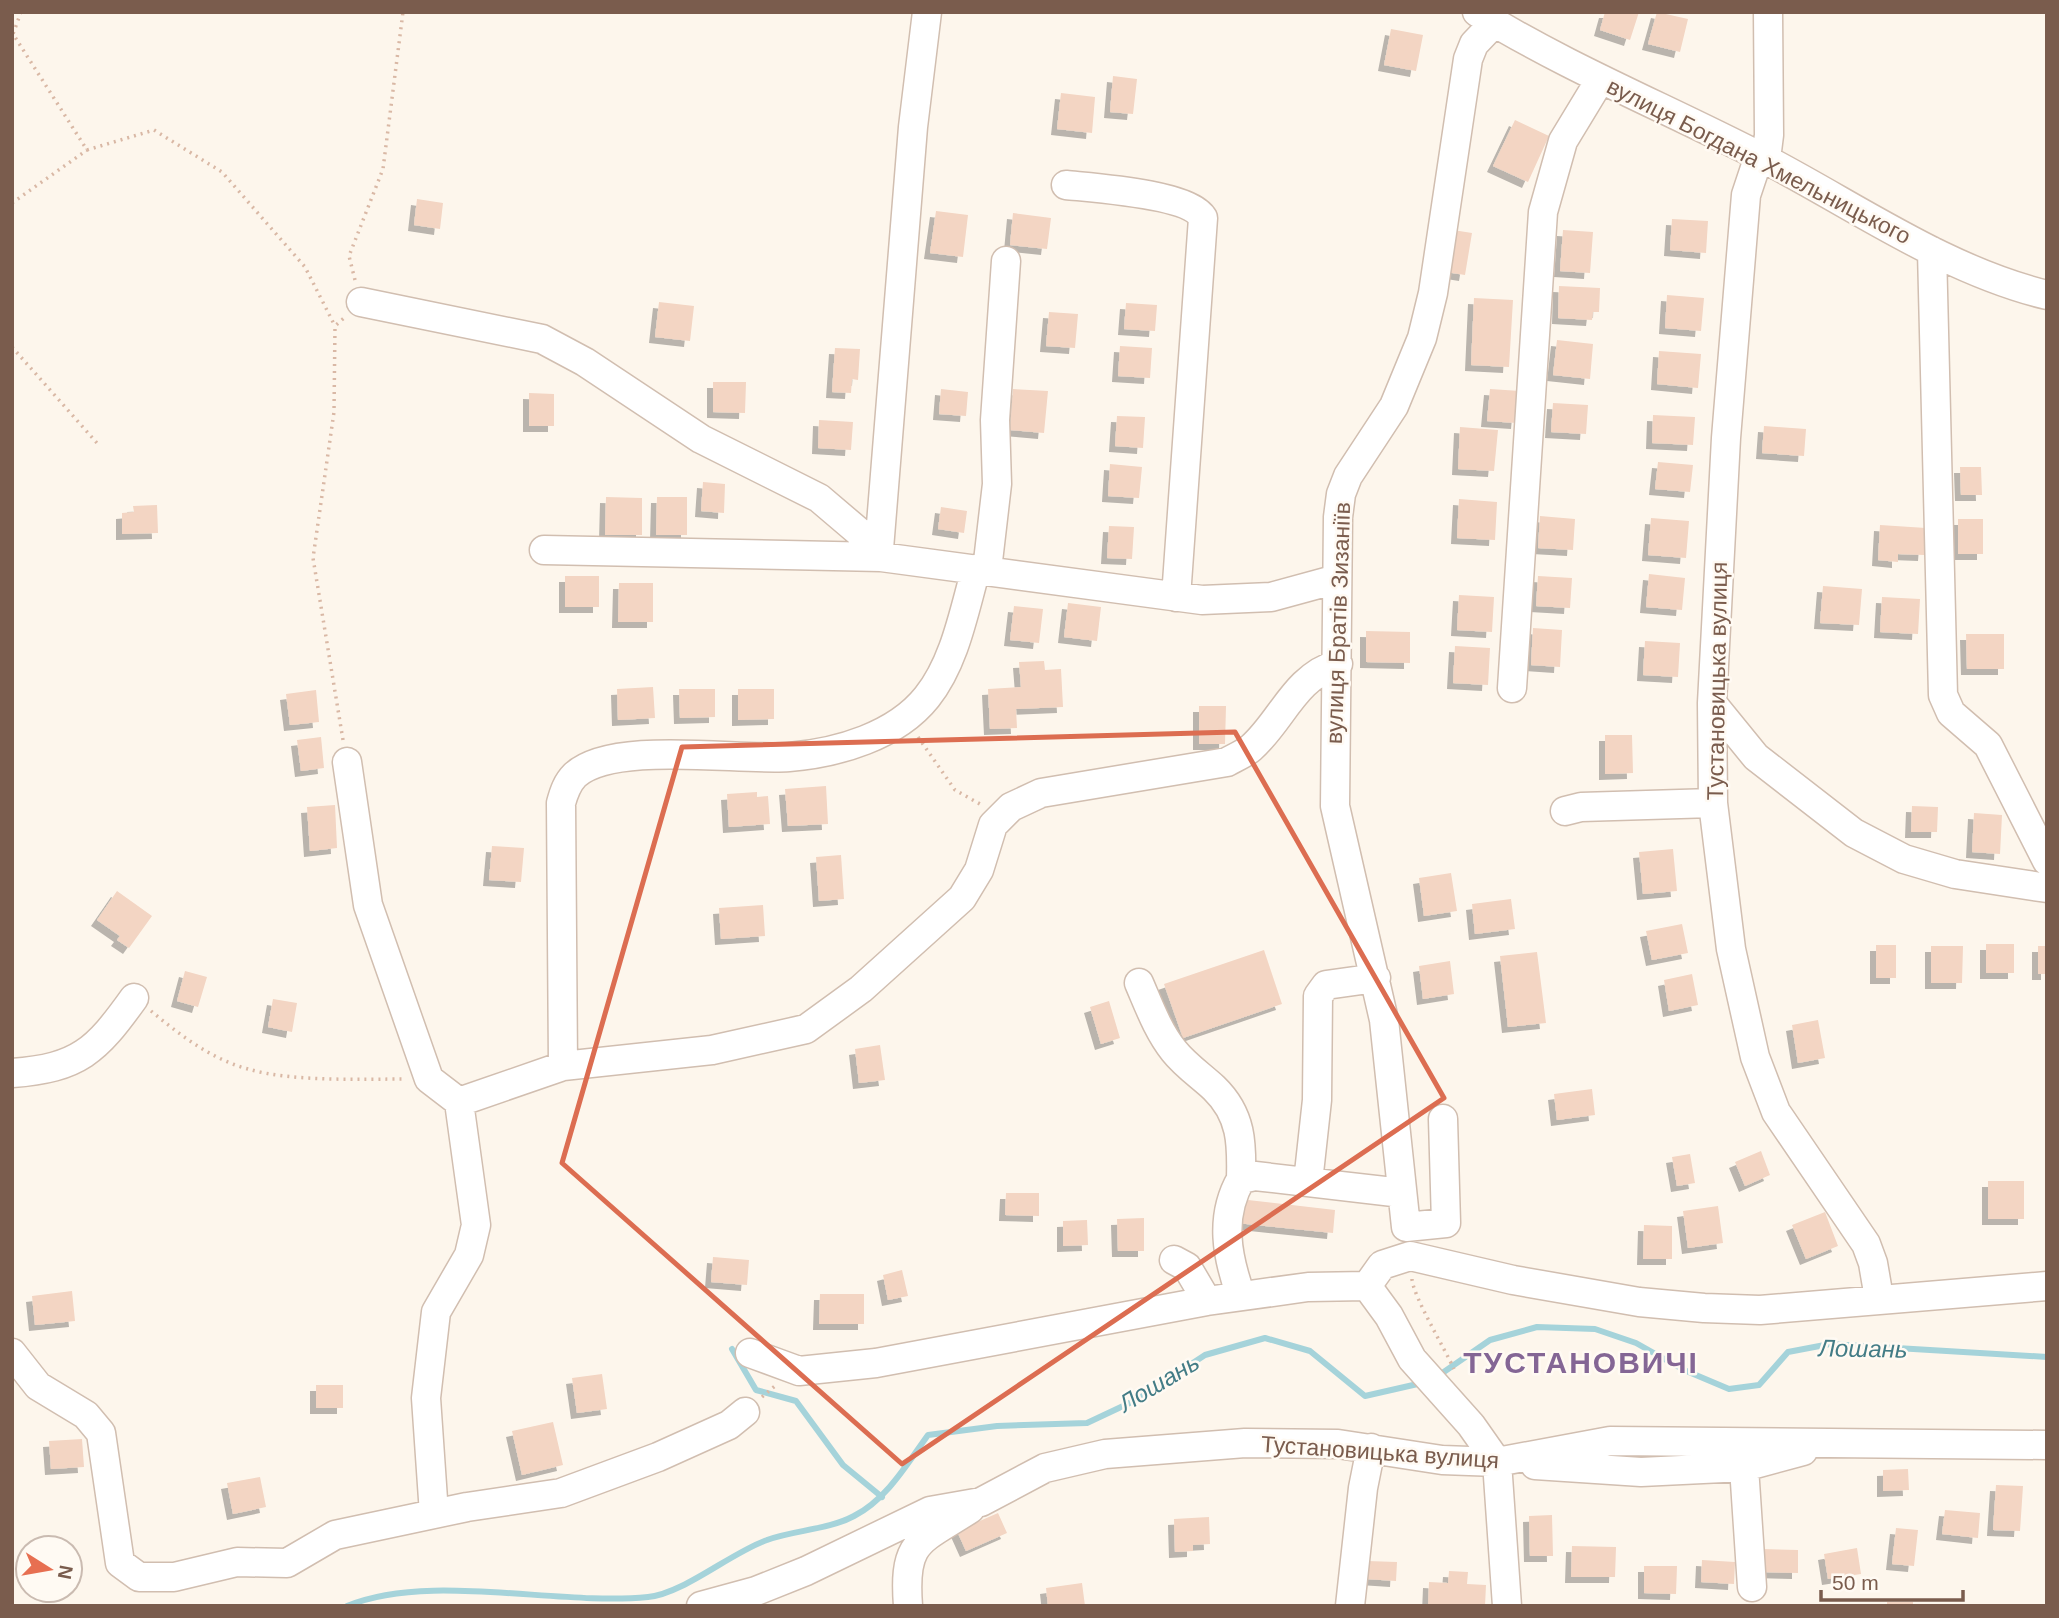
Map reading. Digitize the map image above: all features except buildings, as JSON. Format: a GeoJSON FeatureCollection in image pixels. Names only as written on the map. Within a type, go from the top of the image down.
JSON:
{"type":"FeatureCollection","features":[{"type":"Feature","properties":{"kind":"street"},"geometry":{"type":"LineString","coordinates":[[880,553],[913,127],[927,12]]}},
{"type":"Feature","properties":{"kind":"street","name":"Тустановицька вулиця"},"geometry":{"type":"LineString","coordinates":[[1768,12],[1769,135],[1763,158],[1746,195],[1726,438],[1712,703],[1713,803],[1731,949],[1755,1058],[1776,1112],[1866,1244],[1873,1262],[1879,1298]]}},
{"type":"Feature","properties":{"kind":"street","name":"вулиця Богдана Хмельницького"},"geometry":{"type":"LineString","coordinates":[[1485,18],[1600,80],[1763,158],[1932,251],[2005,285],[2047,295]]}},
{"type":"Feature","properties":{"kind":"street","name":"вулиця Братів Зизаніїв"},"geometry":{"type":"LineString","coordinates":[[1443,1119],[1458,1223],[1406,1227],[1384,1020],[1335,806],[1337,579],[1341,494],[1348,476],[1394,406],[1422,338],[1433,293],[1468,59],[1485,18]]}},
{"type":"Feature","properties":{"kind":"street"},"geometry":{"type":"LineString","coordinates":[[1512,688],[1543,212],[1563,141],[1600,80]]}},
{"type":"Feature","properties":{"kind":"street"},"geometry":{"type":"LineString","coordinates":[[1066,185],[1139,193],[1194,208],[1203,218],[1176,597]]}},
{"type":"Feature","properties":{"kind":"street"},"geometry":{"type":"LineString","coordinates":[[1932,251],[1942,695],[1951,713],[1988,744],[2047,861]]}},
{"type":"Feature","properties":{"kind":"street"},"geometry":{"type":"LineString","coordinates":[[563,1066],[565,944],[561,803],[567,785],[577,773],[597,764],[670,754],[777,757],[813,753],[862,741],[906,717],[938,682],[982,569],[997,484],[995,421],[1006,261]]}},
{"type":"Feature","properties":{"kind":"street"},"geometry":{"type":"LineString","coordinates":[[361,302],[542,339],[605,374],[701,439],[819,498],[880,553]]}},
{"type":"Feature","properties":{"kind":"street"},"geometry":{"type":"LineString","coordinates":[[544,550],[880,553],[1202,600],[1270,597],[1337,579]]}},
{"type":"Feature","properties":{"kind":"street"},"geometry":{"type":"LineString","coordinates":[[459,1102],[563,1066],[712,1050],[806,1029],[861,989],[962,898],[979,870],[993,825],[1001,814],[1041,793],[1227,762],[1251,748],[1301,685],[1324,668],[1338,664]]}},
{"type":"Feature","properties":{"kind":"street"},"geometry":{"type":"LineString","coordinates":[[1712,703],[1756,757],[1854,833],[1903,859],[1955,874],[2047,888]]}},
{"type":"Feature","properties":{"kind":"street"},"geometry":{"type":"LineString","coordinates":[[347,762],[368,905],[429,1079],[459,1102],[476,1225],[469,1255],[436,1312],[426,1398],[434,1514]]}},
{"type":"Feature","properties":{"kind":"street"},"geometry":{"type":"LineString","coordinates":[[1564,811],[1581,807],[1713,803]]}},
{"type":"Feature","properties":{"kind":"street"},"geometry":{"type":"LineString","coordinates":[[1308,1182],[1317,1100],[1318,996],[1326,985],[1373,968]]}},
{"type":"Feature","properties":{"kind":"street"},"geometry":{"type":"LineString","coordinates":[[1139,983],[1164,1038],[1176,1054],[1217,1090],[1230,1109],[1242,1136],[1241,1179],[1232,1196],[1227,1223],[1232,1270],[1241,1296]]}},
{"type":"Feature","properties":{"kind":"street"},"geometry":{"type":"LineString","coordinates":[[12,1073],[50,1070],[87,1054],[110,1032],[134,998]]}},
{"type":"Feature","properties":{"kind":"street"},"geometry":{"type":"LineString","coordinates":[[1241,1179],[1255,1176],[1402,1193]]}},
{"type":"Feature","properties":{"kind":"street"},"geometry":{"type":"LineString","coordinates":[[1367,1286],[1382,1265],[1410,1256],[1513,1280],[1639,1302],[1704,1308],[1760,1310],[2047,1286]]}},
{"type":"Feature","properties":{"kind":"street"},"geometry":{"type":"LineString","coordinates":[[1174,1260],[1187,1267],[1207,1301]]}},
{"type":"Feature","properties":{"kind":"street"},"geometry":{"type":"LineString","coordinates":[[750,1353],[799,1371],[876,1363],[1207,1301],[1308,1287],[1367,1286]]}},
{"type":"Feature","properties":{"kind":"street"},"geometry":{"type":"LineString","coordinates":[[1367,1286],[1389,1316],[1412,1359],[1471,1425],[1497,1462],[1507,1606]]}},
{"type":"Feature","properties":{"kind":"street"},"geometry":{"type":"LineString","coordinates":[[12,1353],[38,1386],[86,1415],[101,1433],[120,1563],[139,1577],[174,1577],[237,1562],[287,1563],[335,1535],[434,1514],[561,1493],[658,1457],[729,1425],[745,1412]]}},
{"type":"Feature","properties":{"kind":"street","name":"Тустановицька вулиця"},"geometry":{"type":"LineString","coordinates":[[701,1606],[756,1591],[806,1571],[930,1511],[981,1502],[1045,1468],[1105,1454],[1245,1443],[1338,1444],[1442,1460],[1497,1462],[1610,1441],[2047,1445]]}},
{"type":"Feature","properties":{"kind":"street"},"geometry":{"type":"LineString","coordinates":[[1497,1462],[1641,1472],[1744,1467],[1836,1442]]}},
{"type":"Feature","properties":{"kind":"street"},"geometry":{"type":"LineString","coordinates":[[1350,1606],[1363,1488],[1371,1448]]}},
{"type":"Feature","properties":{"kind":"street"},"geometry":{"type":"LineString","coordinates":[[1744,1467],[1752,1587]]}},
{"type":"Feature","properties":{"kind":"street"},"geometry":{"type":"LineString","coordinates":[[908,1606],[907,1563],[915,1549],[928,1536],[981,1502]]}},
{"type":"Feature","properties":{"kind":"path"},"geometry":{"type":"LineString","coordinates":[[21,12],[13,34],[87,149]]}},
{"type":"Feature","properties":{"kind":"path"},"geometry":{"type":"LineString","coordinates":[[335,326],[361,302],[349,256],[383,169],[403,12]]}},
{"type":"Feature","properties":{"kind":"path"},"geometry":{"type":"LineString","coordinates":[[12,203],[87,149],[154,130],[222,172],[305,267],[335,326],[334,412],[313,558],[347,762]]}},
{"type":"Feature","properties":{"kind":"path"},"geometry":{"type":"LineString","coordinates":[[12,347],[97,443]]}},
{"type":"Feature","properties":{"kind":"path"},"geometry":{"type":"LineString","coordinates":[[906,717],[942,775],[955,790],[1001,814]]}},
{"type":"Feature","properties":{"kind":"path"},"geometry":{"type":"LineString","coordinates":[[134,998],[190,1043],[248,1070],[308,1077],[429,1079]]}},
{"type":"Feature","properties":{"kind":"path"},"geometry":{"type":"LineString","coordinates":[[1410,1256],[1412,1289],[1459,1380]]}},
{"type":"Feature","properties":{"kind":"highlighted area"},"geometry":{"type":"Polygon","coordinates":[[[1235,732],[1444,1098],[902,1464],[562,1163],[682,747],[1235,732]]]}},
{"type":"Feature","properties":{"kind":"waterway","name":"Лошань"},"geometry":{"type":"LineString","coordinates":[[1438,1376],[1490,1340],[1537,1327],[1595,1329],[1636,1343],[1684,1370],[1729,1389],[1759,1385],[1788,1352],[1830,1344],[2047,1357]]}},
{"type":"Feature","properties":{"kind":"waterway","name":"Лошань"},"geometry":{"type":"LineString","coordinates":[[347,1606],[380,1596],[416,1592],[494,1592],[612,1599],[662,1594],[692,1581],[767,1540],[844,1521],[866,1509],[886,1491],[928,1435],[997,1426],[1087,1423],[1138,1399],[1205,1355],[1265,1338],[1310,1351],[1365,1396],[1422,1383]]}},
{"type":"Feature","properties":{"kind":"waterway"},"geometry":{"type":"LineString","coordinates":[[732,1349],[756,1390],[796,1401],[843,1465],[882,1497]]}},
{"type":"Feature","properties":{"kind":"district","name":"ТУСТАНОВИЧІ"},"geometry":{"type":"Point","coordinates":[1581,1363]}}]}
